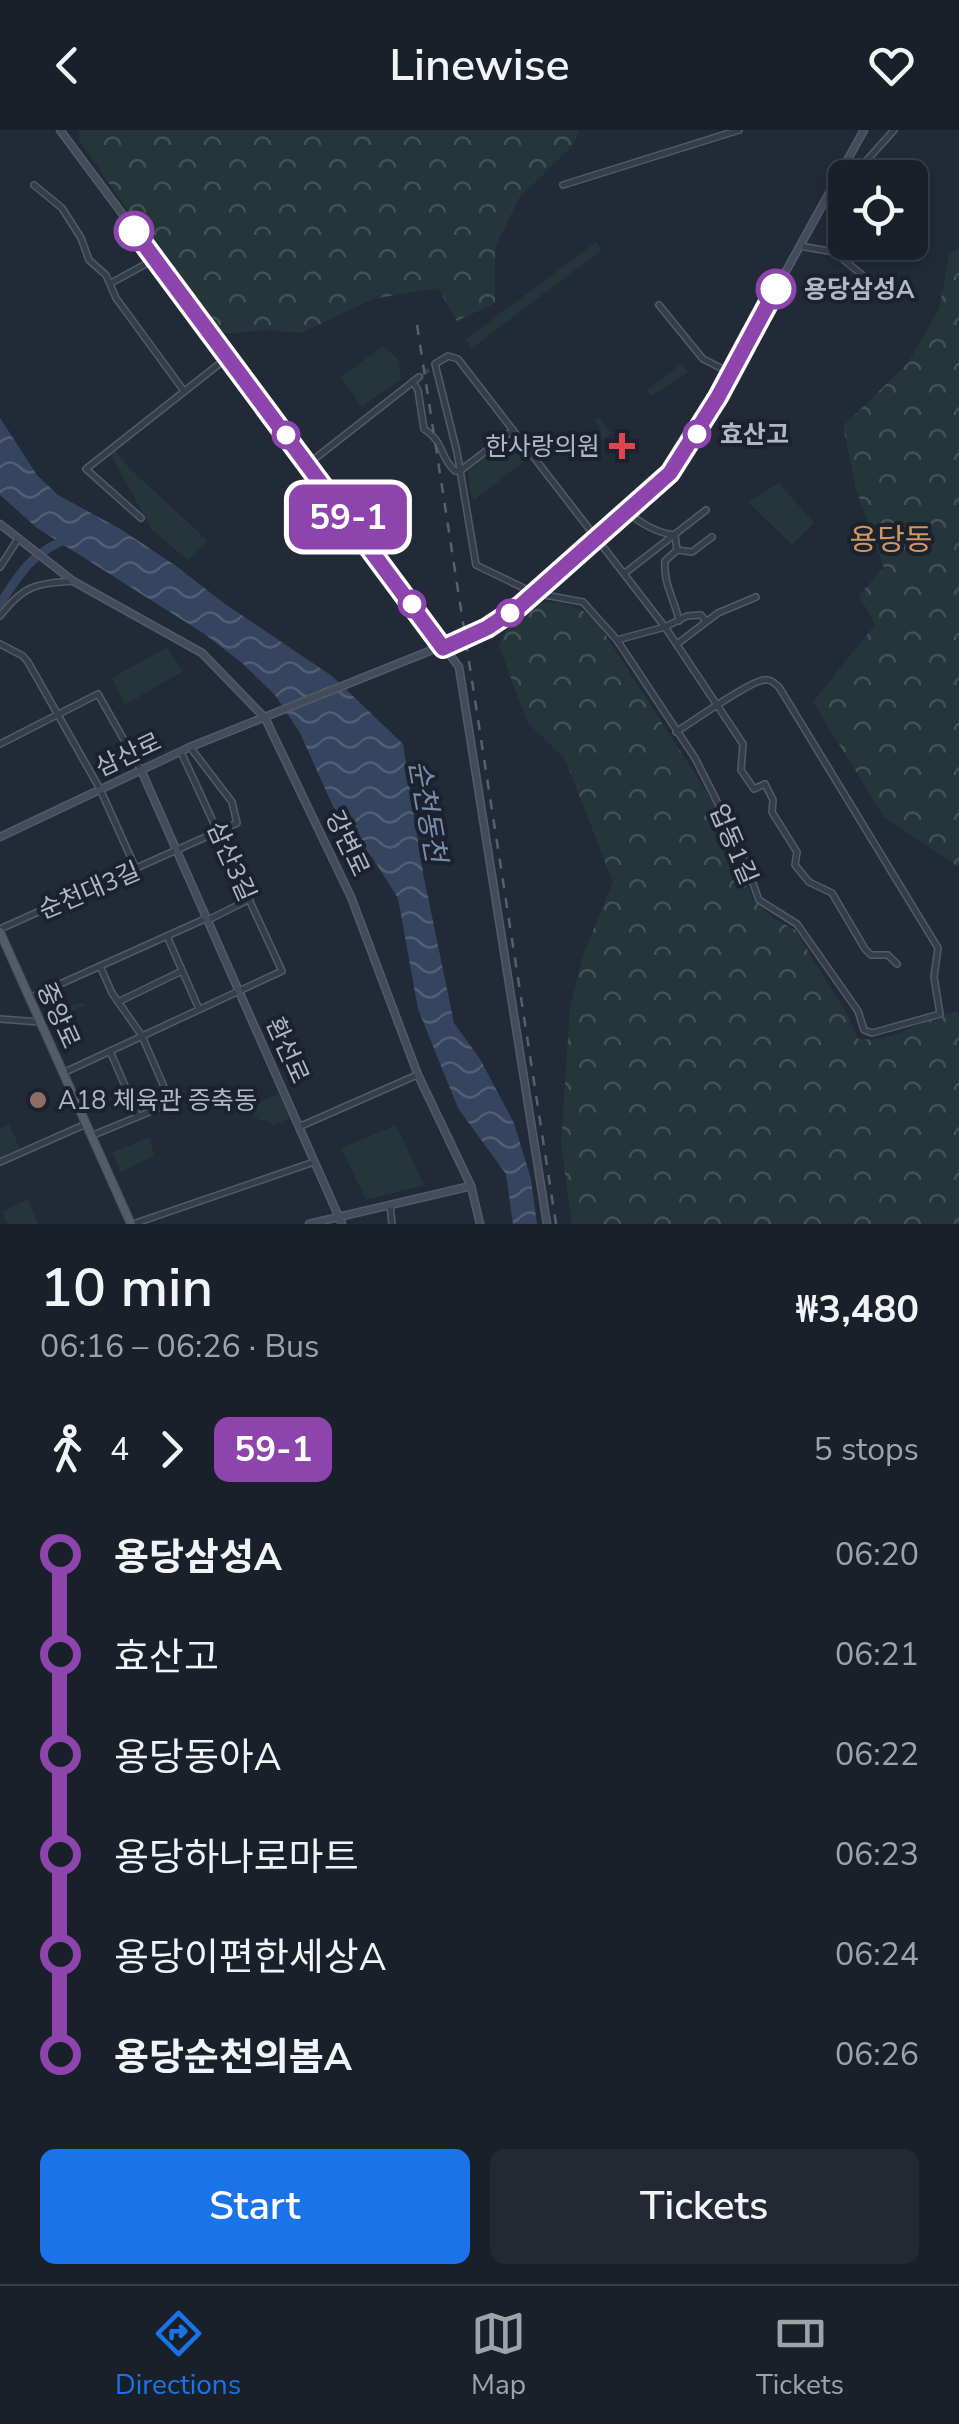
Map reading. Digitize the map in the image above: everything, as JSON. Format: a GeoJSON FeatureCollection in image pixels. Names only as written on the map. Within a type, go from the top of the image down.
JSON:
{"type":"FeatureCollection","features":[{"type":"Feature","properties":{"kind":"main road"},"geometry":{"type":"LineString","coordinates":[[60,130],[457,663],[547,1224]]}},
{"type":"Feature","properties":{"kind":"main road"},"geometry":{"type":"LineString","coordinates":[[847,160],[862,133]]}},
{"type":"Feature","properties":{"kind":"main road"},"geometry":{"type":"LineString","coordinates":[[443,648],[496,623],[597,539],[682,459],[828,194]]}},
{"type":"Feature","properties":{"kind":"main road"},"geometry":{"type":"LineString","coordinates":[[0,524],[22,542]]}},
{"type":"Feature","properties":{"kind":"main road","name":"강변로"},"geometry":{"type":"LineString","coordinates":[[22,542],[72,581],[202,654],[265,718],[351,898],[418,1075],[471,1186],[480,1224]]}},
{"type":"Feature","properties":{"kind":"main road","name":"삼산로"},"geometry":{"type":"LineString","coordinates":[[0,837],[190,747],[443,648]]}},
{"type":"Feature","properties":{"kind":"main road","name":"환선로"},"geometry":{"type":"LineString","coordinates":[[140,770],[341,1220]]}},
{"type":"Feature","properties":{"kind":"main road","name":"중앙로"},"geometry":{"type":"LineString","coordinates":[[0,930],[132,1224]]}},
{"type":"Feature","properties":{"kind":"main road"},"geometry":{"type":"LineString","coordinates":[[309,1224],[341,1220],[471,1186]]}},
{"type":"Feature","properties":{"kind":"street"},"geometry":{"type":"LineString","coordinates":[[563,185],[739,130]]}},
{"type":"Feature","properties":{"kind":"street"},"geometry":{"type":"LineString","coordinates":[[850,130],[862,133]]}},
{"type":"Feature","properties":{"kind":"street"},"geometry":{"type":"LineString","coordinates":[[868,160],[894,130]]}},
{"type":"Feature","properties":{"kind":"street"},"geometry":{"type":"LineString","coordinates":[[34,185],[62,208],[81,238],[88,260],[111,282],[116,298],[184,391]]}},
{"type":"Feature","properties":{"kind":"street"},"geometry":{"type":"LineString","coordinates":[[800,246],[834,252],[882,291]]}},
{"type":"Feature","properties":{"kind":"street"},"geometry":{"type":"LineString","coordinates":[[111,282],[154,259]]}},
{"type":"Feature","properties":{"kind":"street"},"geometry":{"type":"LineString","coordinates":[[659,305],[703,359],[731,374]]}},
{"type":"Feature","properties":{"kind":"street"},"geometry":{"type":"LineString","coordinates":[[460,471],[433,366],[448,356],[458,360],[666,628],[743,744],[741,770],[754,789],[765,784],[772,812],[798,852],[795,865],[809,882],[832,893],[865,949],[872,955],[888,954],[897,964]]}},
{"type":"Feature","properties":{"kind":"street"},"geometry":{"type":"LineString","coordinates":[[140,518],[86,469],[228,358]]}},
{"type":"Feature","properties":{"kind":"street"},"geometry":{"type":"LineString","coordinates":[[308,464],[416,380],[424,429],[438,438],[448,464],[460,471]]}},
{"type":"Feature","properties":{"kind":"street"},"geometry":{"type":"LineString","coordinates":[[460,471],[513,430]]}},
{"type":"Feature","properties":{"kind":"street","name":"업동1길"},"geometry":{"type":"LineString","coordinates":[[460,471],[476,566],[534,592],[583,602],[617,640],[695,758],[740,844],[758,900],[798,924],[858,1011],[866,1032],[940,1014],[934,977],[938,948],[779,687],[770,681],[760,681],[718,706]]}},
{"type":"Feature","properties":{"kind":"street"},"geometry":{"type":"LineString","coordinates":[[628,510],[639,521],[673,535]]}},
{"type":"Feature","properties":{"kind":"street"},"geometry":{"type":"LineString","coordinates":[[624,573],[706,510]]}},
{"type":"Feature","properties":{"kind":"street"},"geometry":{"type":"LineString","coordinates":[[673,535],[677,550]]}},
{"type":"Feature","properties":{"kind":"street"},"geometry":{"type":"LineString","coordinates":[[677,550],[692,552],[712,537]]}},
{"type":"Feature","properties":{"kind":"street"},"geometry":{"type":"LineString","coordinates":[[0,567],[22,542]]}},
{"type":"Feature","properties":{"kind":"street"},"geometry":{"type":"LineString","coordinates":[[677,550],[665,561],[664,568],[666,588],[679,622]]}},
{"type":"Feature","properties":{"kind":"street"},"geometry":{"type":"LineString","coordinates":[[0,616],[24,590],[38,584],[72,581]]}},
{"type":"Feature","properties":{"kind":"street"},"geometry":{"type":"LineString","coordinates":[[676,644],[727,607],[756,598]]}},
{"type":"Feature","properties":{"kind":"street"},"geometry":{"type":"LineString","coordinates":[[617,640],[698,616],[706,622]]}},
{"type":"Feature","properties":{"kind":"street"},"geometry":{"type":"LineString","coordinates":[[0,644],[23,656],[100,789],[136,870]]}},
{"type":"Feature","properties":{"kind":"street"},"geometry":{"type":"LineString","coordinates":[[0,744],[98,694],[140,770]]}},
{"type":"Feature","properties":{"kind":"street"},"geometry":{"type":"LineString","coordinates":[[676,732],[718,706]]}},
{"type":"Feature","properties":{"kind":"street"},"geometry":{"type":"LineString","coordinates":[[178,851],[237,823],[232,802],[190,747]]}},
{"type":"Feature","properties":{"kind":"street","name":"삼산3길"},"geometry":{"type":"LineString","coordinates":[[181,752],[282,970],[240,990]]}},
{"type":"Feature","properties":{"kind":"street","name":"순천대3길"},"geometry":{"type":"LineString","coordinates":[[0,930],[178,851]]}},
{"type":"Feature","properties":{"kind":"street"},"geometry":{"type":"LineString","coordinates":[[29,998],[250,899]]}},
{"type":"Feature","properties":{"kind":"street"},"geometry":{"type":"LineString","coordinates":[[166,936],[200,1009]]}},
{"type":"Feature","properties":{"kind":"street"},"geometry":{"type":"LineString","coordinates":[[91,1136],[171,1103],[142,1036],[118,1002],[100,966]]}},
{"type":"Feature","properties":{"kind":"street"},"geometry":{"type":"LineString","coordinates":[[118,1002],[182,971]]}},
{"type":"Feature","properties":{"kind":"street"},"geometry":{"type":"LineString","coordinates":[[63,1073],[240,990]]}},
{"type":"Feature","properties":{"kind":"street"},"geometry":{"type":"LineString","coordinates":[[0,1019],[40,1022]]}},
{"type":"Feature","properties":{"kind":"street"},"geometry":{"type":"LineString","coordinates":[[110,1051],[138,1116]]}},
{"type":"Feature","properties":{"kind":"street"},"geometry":{"type":"LineString","coordinates":[[301,1126],[418,1075]]}},
{"type":"Feature","properties":{"kind":"street"},"geometry":{"type":"LineString","coordinates":[[0,1162],[86,1124]]}},
{"type":"Feature","properties":{"kind":"street"},"geometry":{"type":"LineString","coordinates":[[132,1224],[316,1161]]}},
{"type":"Feature","properties":{"kind":"street"},"geometry":{"type":"LineString","coordinates":[[390,1206],[392,1224]]}},
{"type":"Feature","properties":{"kind":"green space"},"geometry":{"type":"Polygon","coordinates":[[[79,130],[579,130],[574,144],[519,198],[495,247],[495,303],[457,321],[438,288],[373,299],[301,333],[266,330],[221,334],[164,263],[80,141],[79,130]]]}},
{"type":"Feature","properties":{"kind":"green space"},"geometry":{"type":"Polygon","coordinates":[[[596,242],[602,250],[472,348],[465,340],[596,242]]]}},
{"type":"Feature","properties":{"kind":"green space"},"geometry":{"type":"Polygon","coordinates":[[[959,248],[959,867],[884,817],[813,702],[875,625],[859,595],[884,568],[856,489],[843,426],[908,363],[939,309],[949,255],[959,248]]]}},
{"type":"Feature","properties":{"kind":"green space"},"geometry":{"type":"Polygon","coordinates":[[[383,346],[399,360],[401,379],[362,407],[341,377],[383,346]]]}},
{"type":"Feature","properties":{"kind":"green space"},"geometry":{"type":"Polygon","coordinates":[[[682,363],[688,372],[652,396],[647,390],[682,363]]]}},
{"type":"Feature","properties":{"kind":"green space"},"geometry":{"type":"Polygon","coordinates":[[[599,418],[611,433],[581,458],[571,461],[566,456],[600,428],[595,421],[599,418]]]}},
{"type":"Feature","properties":{"kind":"green space"},"geometry":{"type":"Polygon","coordinates":[[[510,439],[526,460],[474,500],[468,471],[510,439]]]}},
{"type":"Feature","properties":{"kind":"green space"},"geometry":{"type":"Polygon","coordinates":[[[114,449],[129,468],[208,541],[188,560],[152,530],[110,453],[114,449]]]}},
{"type":"Feature","properties":{"kind":"green space"},"geometry":{"type":"Polygon","coordinates":[[[779,483],[814,523],[792,545],[748,502],[779,483]]]}},
{"type":"Feature","properties":{"kind":"green space"},"geometry":{"type":"Polygon","coordinates":[[[546,602],[575,607],[599,625],[713,802],[734,844],[753,900],[795,930],[858,1039],[885,1037],[959,1011],[959,1224],[572,1224],[561,1144],[570,1006],[583,955],[613,882],[565,759],[528,723],[499,646],[516,617],[529,607],[546,602]]]}},
{"type":"Feature","properties":{"kind":"green space"},"geometry":{"type":"Polygon","coordinates":[[[167,647],[183,671],[125,705],[112,678],[167,647]]]}},
{"type":"Feature","properties":{"kind":"green space"},"geometry":{"type":"Polygon","coordinates":[[[86,1005],[56,1017],[63,1033],[55,1035],[45,1013],[86,1005]]]}},
{"type":"Feature","properties":{"kind":"green space"},"geometry":{"type":"Polygon","coordinates":[[[279,1094],[290,1118],[273,1125],[259,1121],[249,1106],[279,1094]]]}},
{"type":"Feature","properties":{"kind":"green space"},"geometry":{"type":"Polygon","coordinates":[[[9,1124],[20,1149],[0,1158],[0,1128],[9,1124]]]}},
{"type":"Feature","properties":{"kind":"green space"},"geometry":{"type":"Polygon","coordinates":[[[396,1125],[424,1185],[366,1200],[341,1148],[396,1125]]]}},
{"type":"Feature","properties":{"kind":"green space"},"geometry":{"type":"Polygon","coordinates":[[[149,1137],[154,1156],[121,1172],[112,1153],[149,1137]]]}},
{"type":"Feature","properties":{"kind":"green space"},"geometry":{"type":"Polygon","coordinates":[[[28,1199],[38,1224],[7,1224],[2,1212],[28,1199]]]}},
{"type":"Feature","properties":{"kind":"water"},"geometry":{"type":"Polygon","coordinates":[[[0,418],[37,475],[58,495],[122,530],[332,676],[403,744],[423,873],[454,1023],[480,1059],[514,1123],[531,1179],[537,1224],[513,1224],[506,1174],[458,1108],[418,1009],[398,898],[372,857],[340,822],[300,733],[275,695],[203,633],[37,528],[0,495],[0,418]]]}},
{"type":"Feature","properties":{"kind":"waterway"},"geometry":{"type":"LineString","coordinates":[[0,604],[36,557],[68,539]]}},
{"type":"Feature","properties":{"kind":"tunnel"},"geometry":{"type":"LineString","coordinates":[[419,377],[431,368]]}},
{"type":"Feature","properties":{"kind":"railway"},"geometry":{"type":"LineString","coordinates":[[417,325],[556,1224]]}},
{"type":"Feature","properties":{"kind":"bus line","name":"59-1"},"geometry":{"type":"LineString","coordinates":[[134,231],[443,648],[473,636],[520,606],[670,473],[718,397],[776,289]]}},
{"type":"Feature","properties":{"kind":"place","name":"용당삼성A"},"geometry":{"type":"Point","coordinates":[776,289]}},
{"type":"Feature","properties":{"kind":"place","name":"효산고"},"geometry":{"type":"Point","coordinates":[697,434]}},
{"type":"Feature","properties":{"kind":"place","name":"한사랑의원"},"geometry":{"type":"Point","coordinates":[622,446]}},
{"type":"Feature","properties":{"kind":"place","name":"A18 체육관 증축동"},"geometry":{"type":"Point","coordinates":[38,1100]}},
{"type":"Feature","properties":{"kind":"district","name":"용당동"},"geometry":{"type":"Point","coordinates":[891,540]}},
{"type":"Feature","properties":{"kind":"water label","name":"순천동천"},"geometry":{"type":"Point","coordinates":[428,811]}}]}
